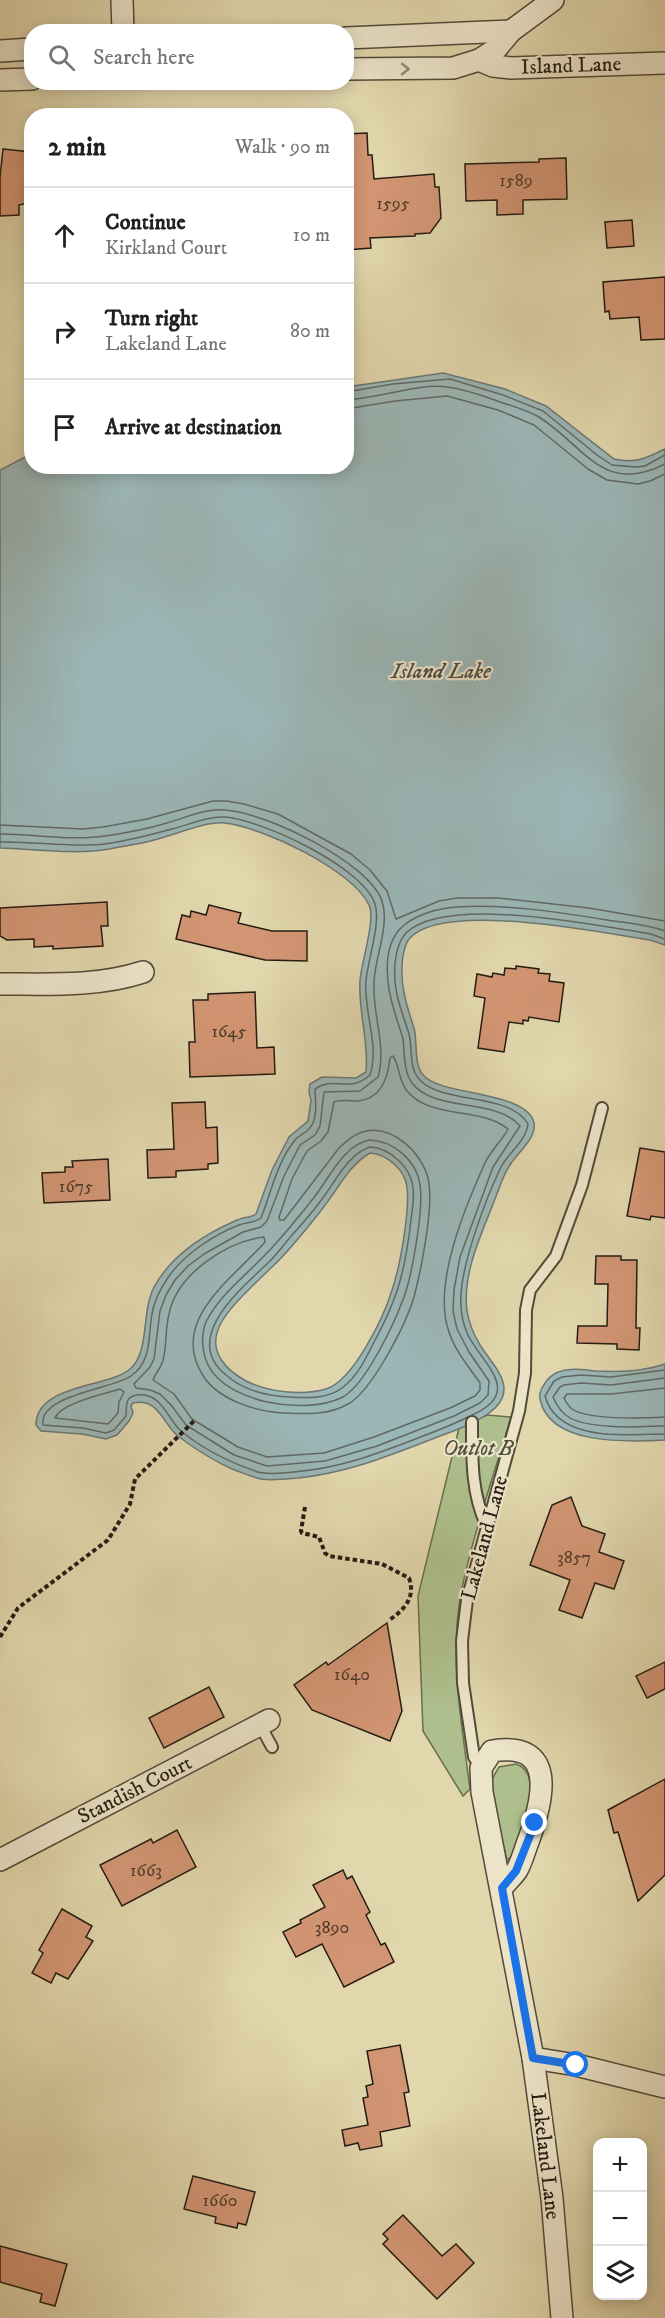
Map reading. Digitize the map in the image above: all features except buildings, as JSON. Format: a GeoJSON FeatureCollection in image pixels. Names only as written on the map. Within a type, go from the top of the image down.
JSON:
{"type":"FeatureCollection","features":[{"type":"Feature","properties":{"kind":"street"},"geometry":{"type":"LineString","coordinates":[[122,0],[123,24]]}},
{"type":"Feature","properties":{"kind":"street"},"geometry":{"type":"LineString","coordinates":[[354,69],[453,68],[479,60],[495,49],[511,31],[553,0]]}},
{"type":"Feature","properties":{"kind":"street"},"geometry":{"type":"LineString","coordinates":[[354,38],[511,31]]}},
{"type":"Feature","properties":{"kind":"street"},"geometry":{"type":"LineString","coordinates":[[0,51],[24,50]]}},
{"type":"Feature","properties":{"kind":"street","name":"Island Lane"},"geometry":{"type":"LineString","coordinates":[[479,60],[492,66],[511,68],[665,63]]}},
{"type":"Feature","properties":{"kind":"street"},"geometry":{"type":"LineString","coordinates":[[0,80],[24,79]]}},
{"type":"Feature","properties":{"kind":"street"},"geometry":{"type":"LineString","coordinates":[[0,984],[94,982],[115,980],[144,972]]}},
{"type":"Feature","properties":{"kind":"street","name":"Standish Court"},"geometry":{"type":"LineString","coordinates":[[0,1860],[265,1722]]}},
{"type":"Feature","properties":{"kind":"street"},"geometry":{"type":"LineString","coordinates":[[481,1768],[492,1751],[506,1749],[526,1754],[537,1764],[543,1782],[541,1802],[520,1861],[516,1871],[502,1888]]}},
{"type":"Feature","properties":{"kind":"street","name":"Lakeland Lane"},"geometry":{"type":"LineString","coordinates":[[481,1768],[482,1792],[490,1843],[502,1888],[533,2058],[552,2198],[562,2318]]}},
{"type":"Feature","properties":{"kind":"street"},"geometry":{"type":"LineString","coordinates":[[533,2058],[576,2065],[665,2087]]}},
{"type":"Feature","properties":{"kind":"lane","name":"Lakeland Lane"},"geometry":{"type":"LineString","coordinates":[[481,1768],[474,1757],[463,1683],[462,1641],[467,1600],[519,1411],[525,1373],[526,1310],[530,1290],[556,1256],[582,1185],[602,1108]]}},
{"type":"Feature","properties":{"kind":"lane"},"geometry":{"type":"LineString","coordinates":[[472,1422],[474,1477],[482,1516],[487,1526]]}},
{"type":"Feature","properties":{"kind":"lane"},"geometry":{"type":"LineString","coordinates":[[265,1722],[272,1747]]}},
{"type":"Feature","properties":{"kind":"path"},"geometry":{"type":"LineString","coordinates":[[0,1637],[18,1608],[108,1540],[130,1504],[135,1479],[195,1421]]}},
{"type":"Feature","properties":{"kind":"path"},"geometry":{"type":"LineString","coordinates":[[305,1508],[302,1533],[319,1537],[325,1553],[329,1556],[382,1564],[409,1578],[412,1595],[402,1611],[388,1621]]}},
{"type":"Feature","properties":{"kind":"green space","name":"Outlot B"},"geometry":{"type":"Polygon","coordinates":[[[487,1415],[511,1417],[471,1549],[461,1593],[456,1667],[470,1789],[463,1796],[423,1731],[418,1596],[459,1428],[487,1415]]]}},
{"type":"Feature","properties":{"kind":"green space"},"geometry":{"type":"Polygon","coordinates":[[[516,1764],[525,1770],[530,1792],[525,1820],[512,1856],[507,1860],[492,1799],[491,1781],[499,1767],[516,1764]]]}},
{"type":"Feature","properties":{"kind":"water","name":"Island Lake"},"geometry":{"type":"Polygon","coordinates":[[[443,373],[505,389],[546,406],[614,459],[628,461],[641,459],[665,449],[665,945],[650,940],[561,926],[487,920],[454,922],[427,928],[409,939],[403,956],[403,984],[406,1002],[414,1028],[418,1066],[424,1076],[448,1087],[517,1105],[528,1113],[534,1123],[530,1140],[513,1160],[503,1177],[479,1239],[467,1282],[467,1311],[470,1324],[480,1345],[502,1379],[504,1387],[503,1396],[498,1404],[475,1422],[348,1469],[315,1476],[265,1480],[232,1469],[204,1454],[173,1432],[155,1408],[142,1402],[133,1403],[131,1406],[133,1413],[129,1421],[117,1435],[106,1439],[82,1434],[41,1431],[36,1425],[39,1412],[60,1394],[120,1375],[130,1369],[140,1353],[150,1297],[154,1287],[169,1266],[211,1233],[256,1214],[272,1170],[289,1137],[308,1121],[311,1100],[310,1084],[322,1077],[356,1078],[366,1072],[360,981],[371,912],[360,892],[345,878],[305,852],[261,833],[225,823],[208,824],[162,838],[96,851],[69,852],[0,848],[0,470],[24,458],[24,474],[354,474],[354,386],[443,373]],[[370,1153],[356,1164],[293,1245],[243,1295],[223,1320],[216,1336],[217,1352],[226,1366],[246,1381],[264,1388],[285,1392],[326,1389],[347,1374],[366,1347],[382,1316],[395,1280],[404,1239],[407,1210],[406,1181],[399,1169],[383,1156],[370,1153]]]}},
{"type":"Feature","properties":{"kind":"water"},"geometry":{"type":"Polygon","coordinates":[[[665,1364],[665,1440],[612,1440],[574,1433],[558,1426],[546,1414],[540,1399],[544,1384],[561,1371],[631,1370],[665,1364]]]}},
{"type":"Feature","properties":{"kind":"route"},"geometry":{"type":"LineString","coordinates":[[535,1823],[516,1871],[502,1888],[533,2058],[576,2065]]}}]}
